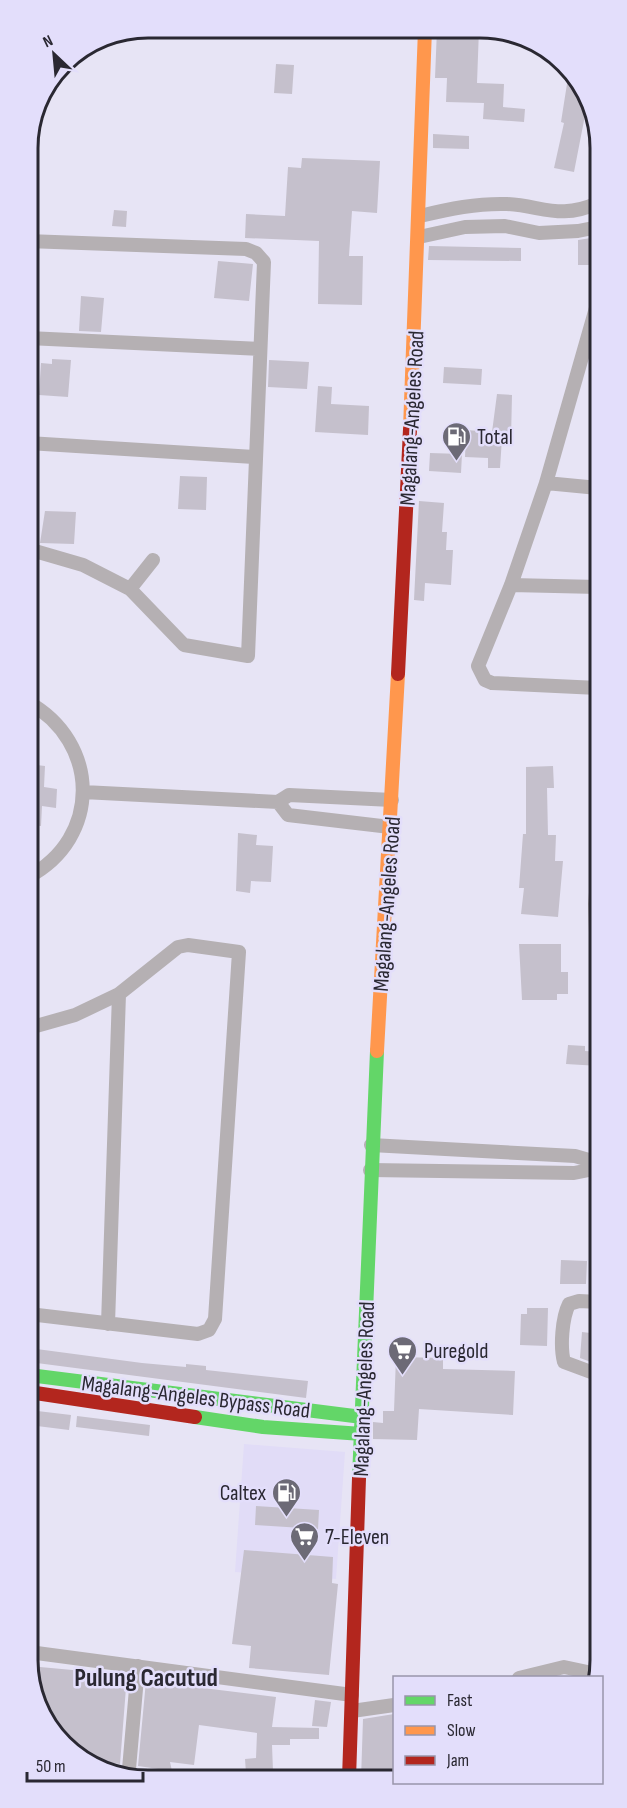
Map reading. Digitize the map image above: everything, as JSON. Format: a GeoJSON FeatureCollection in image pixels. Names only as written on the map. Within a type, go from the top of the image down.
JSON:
{"type":"FeatureCollection","features":[{"type":"Feature","properties":{"kind":"main road","name":"Magalang-Angeles Road"},"geometry":{"type":"LineString","coordinates":[[349,1770],[370,1144],[392,800],[420,216],[425,38]]}},
{"type":"Feature","properties":{"kind":"main road","name":"Magalang-Angeles Bypass Road"},"geometry":{"type":"LineString","coordinates":[[38,1377],[362,1418]]}},
{"type":"Feature","properties":{"kind":"main road","name":"Magalang-Angeles Bypass Road"},"geometry":{"type":"LineString","coordinates":[[38,1393],[263,1427],[362,1434]]}},
{"type":"Feature","properties":{"kind":"street"},"geometry":{"type":"LineString","coordinates":[[420,216],[465,206],[508,204],[558,213],[590,205]]}},
{"type":"Feature","properties":{"kind":"street"},"geometry":{"type":"LineString","coordinates":[[558,213],[560,232]]}},
{"type":"Feature","properties":{"kind":"street"},"geometry":{"type":"LineString","coordinates":[[419,237],[465,227],[505,226],[538,233],[590,228]]}},
{"type":"Feature","properties":{"kind":"street"},"geometry":{"type":"LineString","coordinates":[[38,241],[246,249],[256,253],[264,262],[254,457],[248,656],[184,645],[130,589],[83,565],[38,552]]}},
{"type":"Feature","properties":{"kind":"street"},"geometry":{"type":"LineString","coordinates":[[590,329],[546,483],[511,585],[478,666],[485,680],[502,685],[590,688]]}},
{"type":"Feature","properties":{"kind":"street"},"geometry":{"type":"LineString","coordinates":[[38,338],[260,349]]}},
{"type":"Feature","properties":{"kind":"street"},"geometry":{"type":"LineString","coordinates":[[38,444],[254,457]]}},
{"type":"Feature","properties":{"kind":"street"},"geometry":{"type":"LineString","coordinates":[[546,483],[590,488]]}},
{"type":"Feature","properties":{"kind":"street"},"geometry":{"type":"LineString","coordinates":[[130,589],[153,560]]}},
{"type":"Feature","properties":{"kind":"street"},"geometry":{"type":"LineString","coordinates":[[511,585],[590,587]]}},
{"type":"Feature","properties":{"kind":"street"},"geometry":{"type":"LineString","coordinates":[[38,709],[63,731],[77,754],[84,792],[81,813],[65,847],[38,871]]}},
{"type":"Feature","properties":{"kind":"street"},"geometry":{"type":"LineString","coordinates":[[84,792],[278,802],[290,795],[392,800]]}},
{"type":"Feature","properties":{"kind":"street"},"geometry":{"type":"LineString","coordinates":[[278,802],[288,815],[390,826]]}},
{"type":"Feature","properties":{"kind":"street"},"geometry":{"type":"LineString","coordinates":[[38,1025],[75,1015],[120,994],[178,947],[188,945],[239,952],[215,1318],[210,1330],[198,1334],[38,1315]]}},
{"type":"Feature","properties":{"kind":"street"},"geometry":{"type":"LineString","coordinates":[[108,1324],[120,994]]}},
{"type":"Feature","properties":{"kind":"street"},"geometry":{"type":"LineString","coordinates":[[370,1144],[468,1148],[575,1156],[589,1160]]}},
{"type":"Feature","properties":{"kind":"street"},"geometry":{"type":"LineString","coordinates":[[431,1171],[432,1146]]}},
{"type":"Feature","properties":{"kind":"street"},"geometry":{"type":"LineString","coordinates":[[467,1171],[468,1148]]}},
{"type":"Feature","properties":{"kind":"street"},"geometry":{"type":"LineString","coordinates":[[522,1172],[523,1152]]}},
{"type":"Feature","properties":{"kind":"street"},"geometry":{"type":"LineString","coordinates":[[370,1170],[574,1173],[589,1170]]}},
{"type":"Feature","properties":{"kind":"street"},"geometry":{"type":"LineString","coordinates":[[589,1302],[569,1304],[566,1311],[562,1354],[564,1362],[589,1371]]}},
{"type":"Feature","properties":{"kind":"street"},"geometry":{"type":"LineString","coordinates":[[38,1653],[352,1695]]}},
{"type":"Feature","properties":{"kind":"street"},"geometry":{"type":"LineString","coordinates":[[129,1769],[138,1666]]}},
{"type":"Feature","properties":{"kind":"street"},"geometry":{"type":"LineString","coordinates":[[524,1676],[564,1667],[588,1672]]}},
{"type":"Feature","properties":{"kind":"street"},"geometry":{"type":"LineString","coordinates":[[352,1711],[393,1705]]}},
{"type":"Feature","properties":{"kind":"shaded area"},"geometry":{"type":"Polygon","coordinates":[[[244,1444],[345,1452],[336,1579],[235,1572],[244,1444]]]}},
{"type":"Feature","properties":{"kind":"building"},"geometry":{"type":"Polygon","coordinates":[[[437,38],[479,38],[477,83],[504,84],[503,107],[525,109],[524,122],[483,119],[484,103],[446,102],[447,78],[435,78],[437,38]]]}},
{"type":"Feature","properties":{"kind":"building"},"geometry":{"type":"Polygon","coordinates":[[[276,64],[294,65],[292,94],[274,93],[276,64]]]}},
{"type":"Feature","properties":{"kind":"building"},"geometry":{"type":"Polygon","coordinates":[[[567,82],[585,116],[574,172],[554,168],[564,123],[561,122],[567,82]]]}},
{"type":"Feature","properties":{"kind":"building"},"geometry":{"type":"Polygon","coordinates":[[[433,134],[469,136],[469,149],[433,148],[433,134]]]}},
{"type":"Feature","properties":{"kind":"building"},"geometry":{"type":"Polygon","coordinates":[[[302,158],[380,161],[377,213],[352,211],[349,256],[363,256],[362,305],[318,304],[319,241],[245,238],[246,214],[285,216],[288,167],[301,168],[302,158]]]}},
{"type":"Feature","properties":{"kind":"building"},"geometry":{"type":"Polygon","coordinates":[[[114,210],[127,211],[126,227],[112,226],[114,210]]]}},
{"type":"Feature","properties":{"kind":"building"},"geometry":{"type":"Polygon","coordinates":[[[590,238],[590,265],[578,265],[578,240],[590,238]]]}},
{"type":"Feature","properties":{"kind":"building"},"geometry":{"type":"Polygon","coordinates":[[[429,246],[521,248],[521,261],[428,260],[429,246]]]}},
{"type":"Feature","properties":{"kind":"building"},"geometry":{"type":"Polygon","coordinates":[[[218,261],[253,264],[249,301],[214,298],[218,261]]]}},
{"type":"Feature","properties":{"kind":"building"},"geometry":{"type":"Polygon","coordinates":[[[81,296],[104,298],[101,332],[79,331],[81,296]]]}},
{"type":"Feature","properties":{"kind":"building"},"geometry":{"type":"Polygon","coordinates":[[[52,359],[71,360],[68,397],[39,395],[41,363],[52,364],[52,359]]]}},
{"type":"Feature","properties":{"kind":"building"},"geometry":{"type":"Polygon","coordinates":[[[269,360],[309,362],[307,389],[268,387],[269,360]]]}},
{"type":"Feature","properties":{"kind":"building"},"geometry":{"type":"Polygon","coordinates":[[[444,367],[482,369],[481,385],[443,383],[444,367]]]}},
{"type":"Feature","properties":{"kind":"building"},"geometry":{"type":"Polygon","coordinates":[[[318,386],[332,387],[331,404],[369,406],[368,435],[315,432],[318,386]]]}},
{"type":"Feature","properties":{"kind":"building"},"geometry":{"type":"Polygon","coordinates":[[[497,394],[512,395],[511,439],[502,438],[500,468],[488,468],[488,458],[465,457],[466,430],[492,432],[497,394]]]}},
{"type":"Feature","properties":{"kind":"building"},"geometry":{"type":"Polygon","coordinates":[[[430,453],[462,454],[461,473],[429,471],[430,453]]]}},
{"type":"Feature","properties":{"kind":"building"},"geometry":{"type":"Polygon","coordinates":[[[180,476],[207,477],[206,510],[178,509],[180,476]]]}},
{"type":"Feature","properties":{"kind":"building"},"geometry":{"type":"Polygon","coordinates":[[[419,501],[444,503],[442,532],[447,532],[446,550],[453,550],[451,585],[425,583],[424,601],[414,600],[419,501]]]}},
{"type":"Feature","properties":{"kind":"building"},"geometry":{"type":"Polygon","coordinates":[[[45,511],[76,512],[74,544],[40,543],[45,511]]]}},
{"type":"Feature","properties":{"kind":"building"},"geometry":{"type":"Polygon","coordinates":[[[38,765],[45,766],[44,787],[57,789],[56,808],[42,806],[41,826],[38,826],[38,765]]]}},
{"type":"Feature","properties":{"kind":"building"},"geometry":{"type":"Polygon","coordinates":[[[553,766],[554,788],[547,788],[548,835],[556,835],[555,861],[563,861],[558,917],[521,914],[524,888],[519,888],[523,834],[526,834],[526,767],[553,766]]]}},
{"type":"Feature","properties":{"kind":"building"},"geometry":{"type":"Polygon","coordinates":[[[238,833],[257,835],[256,845],[273,846],[271,882],[251,881],[250,893],[236,891],[238,833]]]}},
{"type":"Feature","properties":{"kind":"building"},"geometry":{"type":"Polygon","coordinates":[[[519,944],[561,944],[561,972],[568,972],[568,994],[557,994],[557,1000],[522,1000],[519,944]]]}},
{"type":"Feature","properties":{"kind":"building"},"geometry":{"type":"Polygon","coordinates":[[[568,1045],[585,1046],[585,1051],[589,1051],[589,1065],[566,1064],[568,1045]]]}},
{"type":"Feature","properties":{"kind":"building"},"geometry":{"type":"Polygon","coordinates":[[[561,1260],[587,1261],[586,1284],[560,1284],[561,1260]]]}},
{"type":"Feature","properties":{"kind":"building"},"geometry":{"type":"Polygon","coordinates":[[[527,1308],[548,1308],[547,1346],[520,1345],[521,1314],[527,1314],[527,1308]]]}},
{"type":"Feature","properties":{"kind":"building"},"geometry":{"type":"Polygon","coordinates":[[[582,1332],[589,1333],[589,1361],[580,1358],[582,1332]]]}},
{"type":"Feature","properties":{"kind":"building"},"geometry":{"type":"Polygon","coordinates":[[[38,1349],[142,1363],[186,1367],[186,1364],[206,1366],[206,1370],[308,1381],[306,1398],[38,1363],[38,1349]]]}},
{"type":"Feature","properties":{"kind":"building"},"geometry":{"type":"Polygon","coordinates":[[[396,1357],[443,1358],[443,1369],[515,1371],[513,1415],[419,1409],[417,1440],[373,1439],[373,1422],[383,1423],[383,1411],[394,1411],[396,1357]]]}},
{"type":"Feature","properties":{"kind":"building"},"geometry":{"type":"Polygon","coordinates":[[[38,1411],[71,1415],[69,1430],[38,1426],[38,1411]]]}},
{"type":"Feature","properties":{"kind":"building"},"geometry":{"type":"Polygon","coordinates":[[[77,1416],[150,1425],[149,1436],[76,1427],[77,1416]]]}},
{"type":"Feature","properties":{"kind":"building","name":"Caltex"},"geometry":{"type":"Polygon","coordinates":[[[256,1506],[319,1510],[318,1529],[255,1525],[256,1506]]]}},
{"type":"Feature","properties":{"kind":"building"},"geometry":{"type":"Polygon","coordinates":[[[244,1550],[333,1557],[332,1583],[338,1584],[329,1675],[249,1668],[251,1646],[232,1644],[244,1550]]]}},
{"type":"Feature","properties":{"kind":"building"},"geometry":{"type":"Polygon","coordinates":[[[38,1667],[127,1675],[120,1764],[106,1762],[81,1748],[60,1727],[55,1716],[52,1715],[43,1696],[38,1667]]]}},
{"type":"Feature","properties":{"kind":"building"},"geometry":{"type":"Polygon","coordinates":[[[146,1681],[276,1697],[272,1727],[319,1728],[319,1739],[290,1739],[290,1745],[272,1745],[273,1770],[246,1770],[245,1759],[256,1758],[257,1733],[199,1725],[194,1765],[170,1762],[172,1770],[138,1766],[146,1681]]]}},
{"type":"Feature","properties":{"kind":"building"},"geometry":{"type":"Polygon","coordinates":[[[315,1700],[331,1702],[327,1727],[312,1726],[315,1700]]]}},
{"type":"Feature","properties":{"kind":"building"},"geometry":{"type":"Polygon","coordinates":[[[393,1714],[393,1770],[361,1770],[363,1719],[393,1714]]]}},
{"type":"Feature","properties":{"kind":"traffic: fast"},"geometry":{"type":"LineString","coordinates":[[359,1478],[377,1051]]}},
{"type":"Feature","properties":{"kind":"traffic: fast"},"geometry":{"type":"LineString","coordinates":[[38,1376],[362,1417]]}},
{"type":"Feature","properties":{"kind":"traffic: fast"},"geometry":{"type":"LineString","coordinates":[[195,1417],[263,1427],[362,1434]]}},
{"type":"Feature","properties":{"kind":"traffic: slow"},"geometry":{"type":"LineString","coordinates":[[410,429],[425,38]]}},
{"type":"Feature","properties":{"kind":"traffic: slow"},"geometry":{"type":"LineString","coordinates":[[377,1051],[398,674]]}},
{"type":"Feature","properties":{"kind":"traffic: jam"},"geometry":{"type":"LineString","coordinates":[[398,674],[410,429]]}},
{"type":"Feature","properties":{"kind":"traffic: jam"},"geometry":{"type":"LineString","coordinates":[[38,1393],[195,1417]]}},
{"type":"Feature","properties":{"kind":"traffic: jam"},"geometry":{"type":"LineString","coordinates":[[349,1770],[359,1478]]}},
{"type":"Feature","properties":{"kind":"place","name":"Total"},"geometry":{"type":"Point","coordinates":[456,462]}},
{"type":"Feature","properties":{"kind":"place","name":"Puregold"},"geometry":{"type":"Point","coordinates":[403,1376]}},
{"type":"Feature","properties":{"kind":"place","name":"Caltex"},"geometry":{"type":"Point","coordinates":[287,1518]}},
{"type":"Feature","properties":{"kind":"place","name":"7-Eleven"},"geometry":{"type":"Point","coordinates":[304,1562]}},
{"type":"Feature","properties":{"kind":"district","name":"Pulung Cacutud"},"geometry":{"type":"Point","coordinates":[146,1677]}}]}
